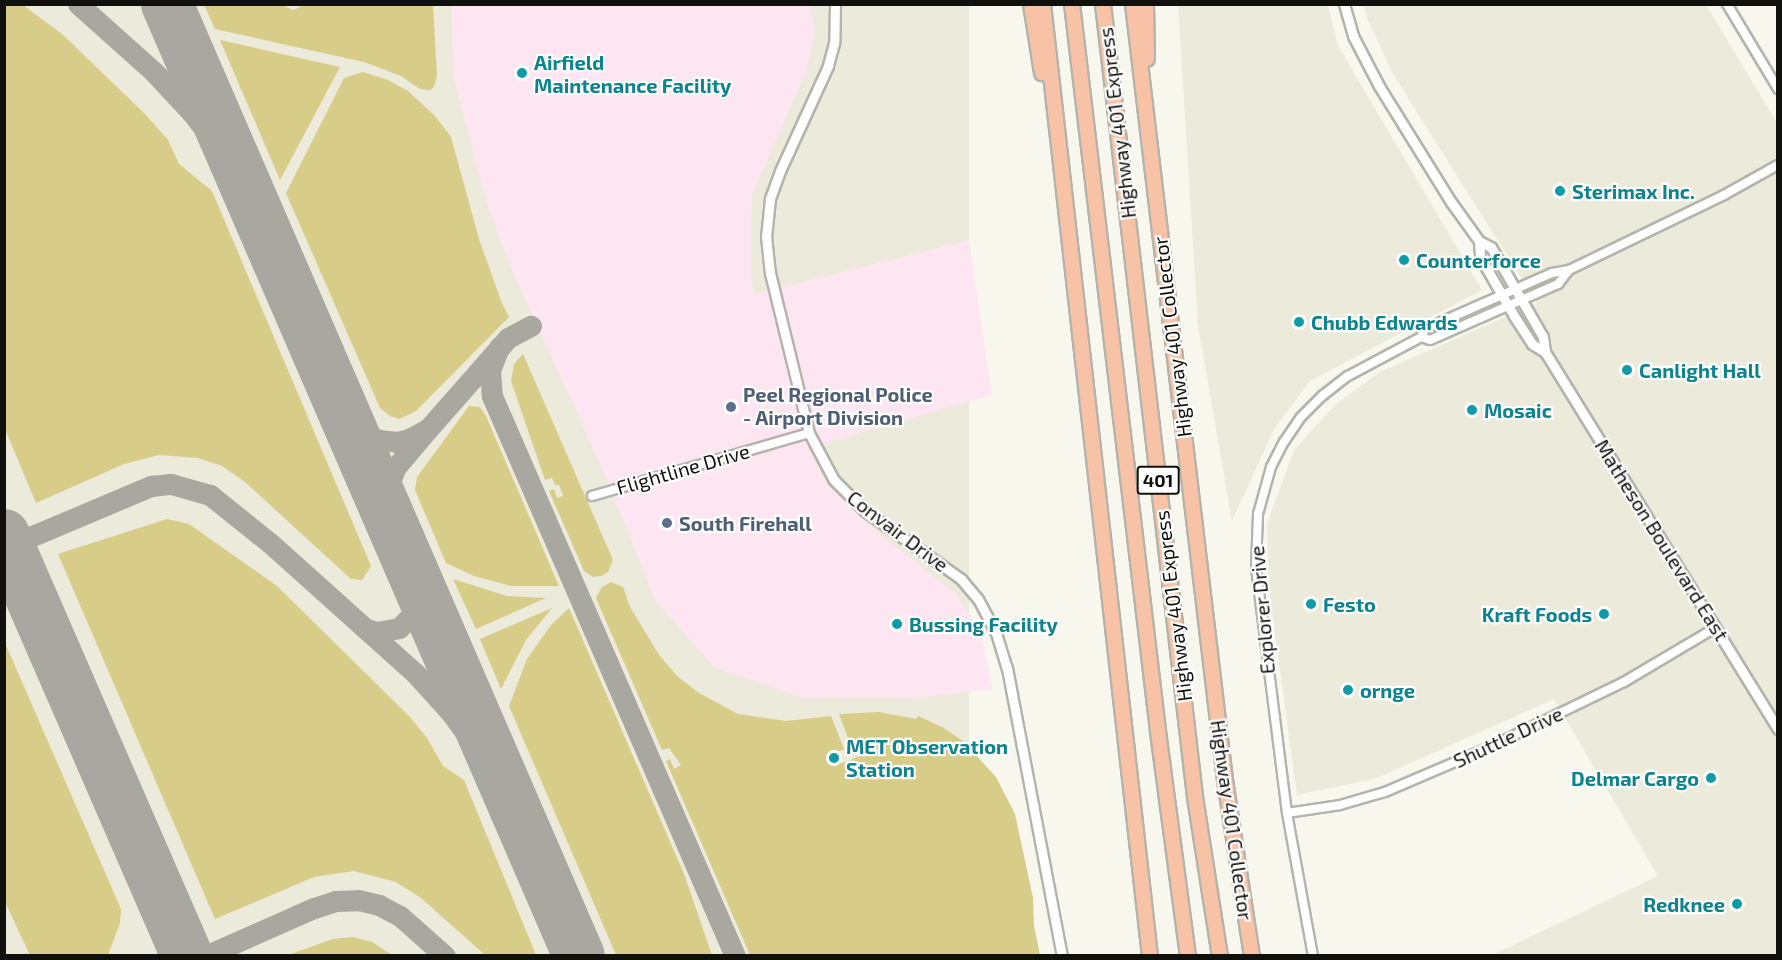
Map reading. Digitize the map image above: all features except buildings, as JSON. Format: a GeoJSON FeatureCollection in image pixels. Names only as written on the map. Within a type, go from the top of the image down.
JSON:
{"type":"FeatureCollection","features":[{"type":"Feature","properties":{"kind":"highway"},"geometry":{"type":"LineString","coordinates":[[1030,4],[1059,157]]}},
{"type":"Feature","properties":{"kind":"highway"},"geometry":{"type":"LineString","coordinates":[[1043,4],[1150,956]]}},
{"type":"Feature","properties":{"kind":"highway","name":"Highway 401 Express"},"geometry":{"type":"LineString","coordinates":[[1072,4],[1159,739],[1188,956]]}},
{"type":"Feature","properties":{"kind":"highway","name":"Highway 401 Express"},"geometry":{"type":"LineString","coordinates":[[1103,4],[1195,797],[1220,956]]}},
{"type":"Feature","properties":{"kind":"highway","name":"Highway 401 Collector"},"geometry":{"type":"LineString","coordinates":[[1133,4],[1225,780],[1252,956]]}},
{"type":"Feature","properties":{"kind":"highway"},"geometry":{"type":"LineString","coordinates":[[1146,4],[1148,128]]}},
{"type":"Feature","properties":{"kind":"street","name":"Convair Drive"},"geometry":{"type":"LineString","coordinates":[[835,4],[834,43],[828,66],[777,178],[766,225],[770,273],[809,433],[834,480],[865,511],[950,570],[970,589],[991,621],[1007,668],[1062,956]]}},
{"type":"Feature","properties":{"kind":"street","name":"Matheson Boulevard East"},"geometry":{"type":"LineString","coordinates":[[1344,4],[1353,36],[1379,86],[1451,202],[1479,242],[1480,257],[1532,344],[1545,352]]}},
{"type":"Feature","properties":{"kind":"street"},"geometry":{"type":"LineString","coordinates":[[1727,4],[1778,89]]}},
{"type":"Feature","properties":{"kind":"street","name":"Explorer Drive"},"geometry":{"type":"LineString","coordinates":[[1313,956],[1287,813],[1256,576],[1255,544],[1263,489],[1284,442],[1300,417],[1348,376],[1421,337],[1425,329],[1515,288],[1552,273],[1569,270],[1713,200],[1776,166]]}},
{"type":"Feature","properties":{"kind":"street","name":"Matheson Boulevard East"},"geometry":{"type":"LineString","coordinates":[[1479,242],[1491,247],[1543,337],[1545,352],[1778,729]]}},
{"type":"Feature","properties":{"kind":"street","name":"Explorer Drive"},"geometry":{"type":"LineString","coordinates":[[1421,337],[1430,340],[1558,284],[1569,270]]}},
{"type":"Feature","properties":{"kind":"street","name":"Flightline Drive"},"geometry":{"type":"LineString","coordinates":[[592,496],[809,433]]}},
{"type":"Feature","properties":{"kind":"street","name":"Shuttle Drive"},"geometry":{"type":"LineString","coordinates":[[1287,813],[1340,805],[1395,788],[1490,747],[1624,682],[1715,628]]}},
{"type":"Feature","properties":{"kind":"shaded area"},"geometry":{"type":"Polygon","coordinates":[[[4,5],[23,5],[62,34],[145,114],[168,140],[179,164],[212,191],[371,566],[362,580],[351,579],[245,482],[222,466],[198,458],[159,455],[124,464],[36,503],[5,429],[4,5]]]}},
{"type":"Feature","properties":{"kind":"shaded area"},"geometry":{"type":"Polygon","coordinates":[[[5,5],[969,5],[969,956],[5,956],[5,5]]]}},
{"type":"Feature","properties":{"kind":"shaded area"},"geometry":{"type":"Polygon","coordinates":[[[204,5],[282,5],[293,10],[304,5],[433,5],[437,76],[434,87],[430,90],[420,89],[401,76],[364,62],[215,29],[204,5]]]}},
{"type":"Feature","properties":{"kind":"shaded area"},"geometry":{"type":"Polygon","coordinates":[[[451,5],[809,5],[815,30],[806,72],[752,195],[751,275],[754,294],[969,240],[992,395],[808,448],[825,482],[877,532],[956,594],[981,634],[993,689],[916,698],[802,698],[715,668],[656,602],[604,473],[508,261],[485,198],[453,75],[451,5]]]}},
{"type":"Feature","properties":{"kind":"shaded area"},"geometry":{"type":"Polygon","coordinates":[[[1178,5],[1328,5],[1338,46],[1482,290],[1310,381],[1274,429],[1232,521],[1198,325],[1178,5]]]}},
{"type":"Feature","properties":{"kind":"shaded area"},"geometry":{"type":"Polygon","coordinates":[[[1364,5],[1706,5],[1777,123],[1777,955],[1492,955],[1658,876],[1554,699],[1377,778],[1297,795],[1269,589],[1267,524],[1294,450],[1337,403],[1380,372],[1537,303],[1393,74],[1366,16],[1364,5]]]}},
{"type":"Feature","properties":{"kind":"shaded area"},"geometry":{"type":"Polygon","coordinates":[[[220,40],[340,67],[280,180],[220,40]]]}},
{"type":"Feature","properties":{"kind":"shaded area"},"geometry":{"type":"Polygon","coordinates":[[[363,72],[388,80],[408,91],[435,116],[451,137],[479,239],[509,317],[416,411],[400,419],[390,416],[380,408],[286,193],[344,78],[363,72]]]}},
{"type":"Feature","properties":{"kind":"shaded area"},"geometry":{"type":"Polygon","coordinates":[[[523,354],[613,560],[608,572],[601,576],[593,577],[584,571],[549,491],[554,489],[557,498],[563,496],[559,485],[555,485],[552,478],[545,480],[511,381],[514,364],[523,354]]]}},
{"type":"Feature","properties":{"kind":"shaded area"},"geometry":{"type":"Polygon","coordinates":[[[469,406],[480,407],[486,416],[559,586],[511,586],[474,576],[446,563],[415,490],[417,477],[469,406]]]}},
{"type":"Feature","properties":{"kind":"shaded area"},"geometry":{"type":"Polygon","coordinates":[[[167,519],[189,524],[277,586],[410,717],[427,738],[443,766],[464,780],[536,955],[485,955],[421,898],[396,882],[354,871],[314,877],[215,919],[58,554],[167,519]]]}},
{"type":"Feature","properties":{"kind":"shaded area"},"geometry":{"type":"Polygon","coordinates":[[[453,579],[507,596],[546,598],[476,629],[453,579]]]}},
{"type":"Feature","properties":{"kind":"shaded area"},"geometry":{"type":"Polygon","coordinates":[[[611,582],[623,587],[630,607],[659,655],[677,676],[699,693],[738,714],[786,721],[831,716],[844,749],[826,757],[829,765],[847,762],[863,754],[858,744],[850,743],[839,714],[879,712],[916,719],[918,716],[942,727],[963,741],[996,777],[1015,814],[1033,898],[1034,926],[1040,955],[750,955],[666,761],[670,759],[674,769],[681,765],[669,748],[662,750],[596,598],[602,587],[611,582]]]}},
{"type":"Feature","properties":{"kind":"shaded area"},"geometry":{"type":"Polygon","coordinates":[[[552,608],[526,640],[501,689],[480,639],[552,608]]]}},
{"type":"Feature","properties":{"kind":"shaded area"},"geometry":{"type":"Polygon","coordinates":[[[569,608],[684,874],[712,955],[616,955],[509,706],[527,659],[551,625],[569,608]]]}},
{"type":"Feature","properties":{"kind":"shaded area"},"geometry":{"type":"Polygon","coordinates":[[[5,643],[121,909],[120,923],[108,955],[30,955],[5,902],[5,643]]]}},
{"type":"Feature","properties":{"kind":"shaded area"},"geometry":{"type":"Polygon","coordinates":[[[353,937],[372,942],[392,955],[288,955],[333,939],[353,937]]]}},
{"type":"Feature","properties":{"kind":"taxiway"},"geometry":{"type":"LineString","coordinates":[[78,4],[154,72],[193,114],[244,182]]}},
{"type":"Feature","properties":{"kind":"taxiway"},"geometry":{"type":"LineString","coordinates":[[428,429],[508,338],[531,326]]}},
{"type":"Feature","properties":{"kind":"taxiway"},"geometry":{"type":"LineString","coordinates":[[316,345],[346,415],[364,434],[379,440],[397,442],[409,439],[428,429],[395,468],[386,494],[390,516],[419,583]]}},
{"type":"Feature","properties":{"kind":"taxiway"},"geometry":{"type":"LineString","coordinates":[[499,347],[490,370],[492,396],[735,956]]}},
{"type":"Feature","properties":{"kind":"taxiway"},"geometry":{"type":"LineString","coordinates":[[4,548],[151,486],[171,484],[210,495],[270,543],[415,673],[452,714],[507,790]]}},
{"type":"Feature","properties":{"kind":"taxiway"},"geometry":{"type":"LineString","coordinates":[[366,629],[377,632],[399,628],[413,614],[417,583]]}},
{"type":"Feature","properties":{"kind":"taxiway"},"geometry":{"type":"LineString","coordinates":[[205,956],[314,908],[335,901],[358,900],[379,905],[400,916],[445,956]]}},
{"type":"Feature","properties":{"kind":"taxiway"},"geometry":{"type":"LineString","coordinates":[[562,917],[570,956]]}},
{"type":"Feature","properties":{"kind":"taxiway"},"geometry":{"type":"LineString","coordinates":[[167,956],[172,937],[171,918]]}},
{"type":"Feature","properties":{"kind":"runway"},"geometry":{"type":"LineString","coordinates":[[167,4],[579,956]]}},
{"type":"Feature","properties":{"kind":"runway"},"geometry":{"type":"LineString","coordinates":[[4,535],[187,956]]}},
{"type":"Feature","properties":{"kind":"place","name":"Airfield Maintenance Facility"},"geometry":{"type":"Point","coordinates":[522,73]}},
{"type":"Feature","properties":{"kind":"place","name":"Sterimax Inc."},"geometry":{"type":"Point","coordinates":[1560,191]}},
{"type":"Feature","properties":{"kind":"place","name":"Counterforce"},"geometry":{"type":"Point","coordinates":[1404,260]}},
{"type":"Feature","properties":{"kind":"place","name":"Chubb Edwards"},"geometry":{"type":"Point","coordinates":[1299,322]}},
{"type":"Feature","properties":{"kind":"place","name":"Canlight Hall"},"geometry":{"type":"Point","coordinates":[1627,370]}},
{"type":"Feature","properties":{"kind":"place","name":"Peel Regional Police - Airport Division"},"geometry":{"type":"Point","coordinates":[731,407]}},
{"type":"Feature","properties":{"kind":"place","name":"Mosaic"},"geometry":{"type":"Point","coordinates":[1472,410]}},
{"type":"Feature","properties":{"kind":"place","name":"South Firehall"},"geometry":{"type":"Point","coordinates":[667,523]}},
{"type":"Feature","properties":{"kind":"place","name":"Festo"},"geometry":{"type":"Point","coordinates":[1311,604]}},
{"type":"Feature","properties":{"kind":"place","name":"Kraft Foods"},"geometry":{"type":"Point","coordinates":[1604,614]}},
{"type":"Feature","properties":{"kind":"place","name":"Bussing Facility"},"geometry":{"type":"Point","coordinates":[897,624]}},
{"type":"Feature","properties":{"kind":"place","name":"ornge"},"geometry":{"type":"Point","coordinates":[1348,690]}},
{"type":"Feature","properties":{"kind":"place","name":"MET Observation Station"},"geometry":{"type":"Point","coordinates":[834,758]}},
{"type":"Feature","properties":{"kind":"place","name":"Delmar Cargo"},"geometry":{"type":"Point","coordinates":[1711,778]}},
{"type":"Feature","properties":{"kind":"place","name":"Redknee"},"geometry":{"type":"Point","coordinates":[1737,904]}}]}
